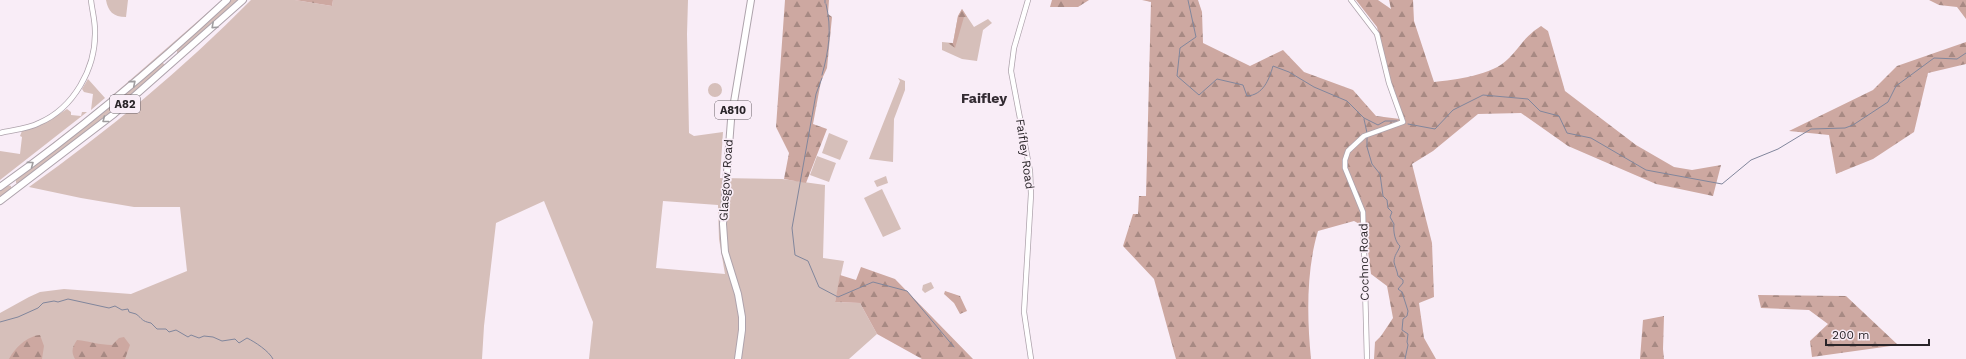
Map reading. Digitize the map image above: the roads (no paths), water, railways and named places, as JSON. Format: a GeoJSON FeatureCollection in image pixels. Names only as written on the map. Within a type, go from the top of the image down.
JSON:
{"type":"FeatureCollection","features":[{"type":"Feature","properties":{"kind":"main road","name":"A82"},"geometry":{"type":"LineString","coordinates":[[0,187],[86,122],[167,54],[227,0]]}},
{"type":"Feature","properties":{"kind":"main road","name":"A82"},"geometry":{"type":"LineString","coordinates":[[0,201],[102,123],[175,62],[243,0]]}},
{"type":"Feature","properties":{"kind":"main road","name":"Glasgow Road"},"geometry":{"type":"LineString","coordinates":[[738,359],[742,317],[738,294],[725,252],[722,224],[731,120],[751,0]]}},
{"type":"Feature","properties":{"kind":"main road"},"geometry":{"type":"LineString","coordinates":[[167,54],[175,62]]}},
{"type":"Feature","properties":{"kind":"street"},"geometry":{"type":"LineString","coordinates":[[0,132],[39,124],[63,108],[83,82],[93,56],[96,32],[91,0]]}},
{"type":"Feature","properties":{"kind":"street","name":"Faifley Road"},"geometry":{"type":"LineString","coordinates":[[1028,0],[1014,48],[1011,70],[1030,171],[1031,194],[1024,312],[1031,359]]}},
{"type":"Feature","properties":{"kind":"street","name":"Cochno Road"},"geometry":{"type":"LineString","coordinates":[[1351,0],[1377,34],[1389,83],[1403,122],[1367,135],[1348,151],[1344,164],[1363,212],[1367,359]]}},
{"type":"Feature","properties":{"kind":"waterway"},"geometry":{"type":"LineString","coordinates":[[1188,0],[1196,37],[1180,48],[1177,76],[1199,95],[1217,79],[1243,85],[1247,96],[1253,95],[1264,86],[1270,76],[1273,66],[1289,72],[1314,87],[1347,101],[1364,118],[1378,125],[1385,121],[1397,121]]}},
{"type":"Feature","properties":{"kind":"waterway"},"geometry":{"type":"LineString","coordinates":[[822,75],[829,40],[829,22],[826,4]]}},
{"type":"Feature","properties":{"kind":"waterway"},"geometry":{"type":"LineString","coordinates":[[1408,124],[1435,129],[1453,110],[1483,95],[1528,99],[1540,111],[1559,116],[1567,133],[1591,138],[1646,170],[1722,184],[1751,160],[1778,149],[1811,129],[1845,128],[1853,125],[1888,102],[1896,86],[1934,58],[1957,59],[1966,53]]}},
{"type":"Feature","properties":{"kind":"waterway"},"geometry":{"type":"LineString","coordinates":[[822,78],[816,94],[792,228],[795,255],[808,261],[819,287],[838,297],[873,282],[907,291],[954,347]]}},
{"type":"Feature","properties":{"kind":"waterway"},"geometry":{"type":"LineString","coordinates":[[1364,119],[1367,133]]}},
{"type":"Feature","properties":{"kind":"waterway"},"geometry":{"type":"LineString","coordinates":[[1367,137],[1367,147],[1372,164],[1380,174],[1383,196],[1387,200],[1388,208],[1392,212],[1390,217],[1394,224],[1394,233],[1400,246],[1395,255],[1394,262],[1398,276],[1403,280],[1403,283],[1398,289],[1402,292],[1408,311],[1407,316],[1403,319],[1402,330],[1408,334],[1408,345],[1405,359]]}},
{"type":"Feature","properties":{"kind":"waterway"},"geometry":{"type":"LineString","coordinates":[[0,322],[18,317],[38,308],[43,303],[54,301],[58,302],[68,299],[109,308],[115,306],[122,310],[128,309],[129,312],[136,314],[144,321],[151,323],[157,329],[166,329],[169,332],[176,330],[188,337],[191,335],[199,338],[204,336],[213,337],[222,341],[235,339],[239,343],[247,338],[258,344],[273,359]]}},
{"type":"Feature","properties":{"kind":"district","name":"Faifley"},"geometry":{"type":"Point","coordinates":[984,98]}}]}
